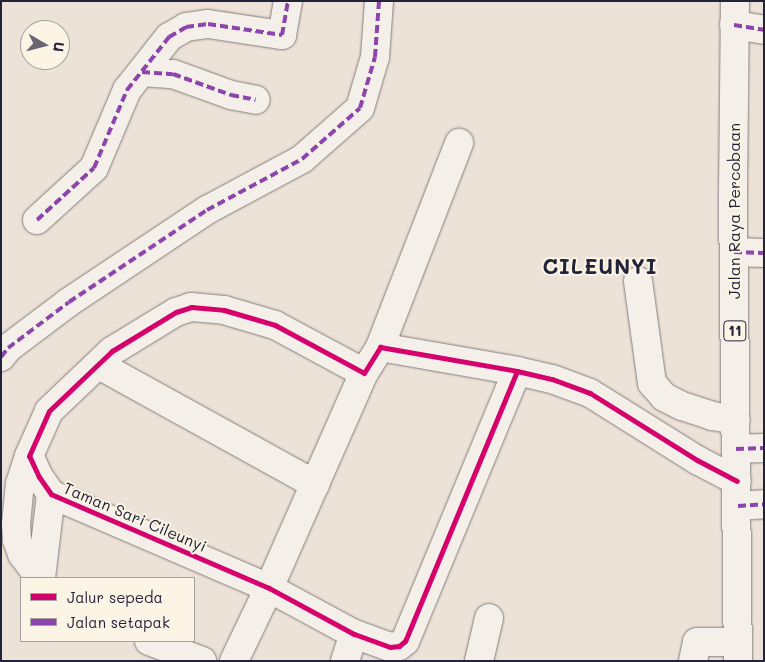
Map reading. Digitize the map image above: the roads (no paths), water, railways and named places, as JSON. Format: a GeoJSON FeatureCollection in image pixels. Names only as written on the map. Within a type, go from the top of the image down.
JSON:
{"type":"FeatureCollection","features":[{"type":"Feature","properties":{"kind":"main road"},"geometry":{"type":"LineString","coordinates":[[37,220],[94,168],[107,142],[117,111],[127,90],[168,37],[186,27],[208,24],[282,34],[288,1]]}},
{"type":"Feature","properties":{"kind":"main road"},"geometry":{"type":"LineString","coordinates":[[1,357],[8,348],[69,302],[207,210],[302,158],[360,108],[374,57],[379,1]]}},
{"type":"Feature","properties":{"kind":"main road"},"geometry":{"type":"LineString","coordinates":[[735,13],[764,30]]}},
{"type":"Feature","properties":{"kind":"main road","name":"Jalan Raya Percobaan"},"geometry":{"type":"LineString","coordinates":[[735,13],[734,252],[736,449],[746,497],[738,652]]}},
{"type":"Feature","properties":{"kind":"main road"},"geometry":{"type":"LineString","coordinates":[[142,72],[173,74],[231,95],[256,100]]}},
{"type":"Feature","properties":{"kind":"main road"},"geometry":{"type":"LineString","coordinates":[[234,661],[316,484],[364,373],[380,346],[459,143]]}},
{"type":"Feature","properties":{"kind":"main road"},"geometry":{"type":"LineString","coordinates":[[734,252],[764,253]]}},
{"type":"Feature","properties":{"kind":"main road"},"geometry":{"type":"LineString","coordinates":[[638,281],[652,383],[664,397],[682,406],[712,416],[736,420]]}},
{"type":"Feature","properties":{"kind":"main road"},"geometry":{"type":"LineString","coordinates":[[40,577],[22,554],[17,540],[16,524],[20,483],[29,456],[49,411],[121,346],[176,312],[190,306],[224,310],[276,325],[364,373]]}},
{"type":"Feature","properties":{"kind":"main road"},"geometry":{"type":"LineString","coordinates":[[380,346],[517,371],[552,379],[590,394],[697,460],[746,497]]}},
{"type":"Feature","properties":{"kind":"main road"},"geometry":{"type":"LineString","coordinates":[[99,365],[316,484]]}},
{"type":"Feature","properties":{"kind":"main road","name":"Taman Sari Cileunyi"},"geometry":{"type":"LineString","coordinates":[[29,456],[39,477],[51,494],[269,588],[354,634],[390,647],[399,646],[405,641],[517,371]]}},
{"type":"Feature","properties":{"kind":"main road"},"geometry":{"type":"LineString","coordinates":[[736,449],[764,448]]}},
{"type":"Feature","properties":{"kind":"main road"},"geometry":{"type":"LineString","coordinates":[[41,577],[51,494]]}},
{"type":"Feature","properties":{"kind":"main road"},"geometry":{"type":"LineString","coordinates":[[479,661],[489,618]]}},
{"type":"Feature","properties":{"kind":"main road"},"geometry":{"type":"LineString","coordinates":[[345,661],[354,634]]}},
{"type":"Feature","properties":{"kind":"main road"},"geometry":{"type":"LineString","coordinates":[[693,661],[695,646],[700,641],[738,652]]}},
{"type":"Feature","properties":{"kind":"main road"},"geometry":{"type":"LineString","coordinates":[[152,642],[202,661]]}},
{"type":"Feature","properties":{"kind":"district","name":"CILEUNYI"},"geometry":{"type":"Point","coordinates":[600,266]}}]}
